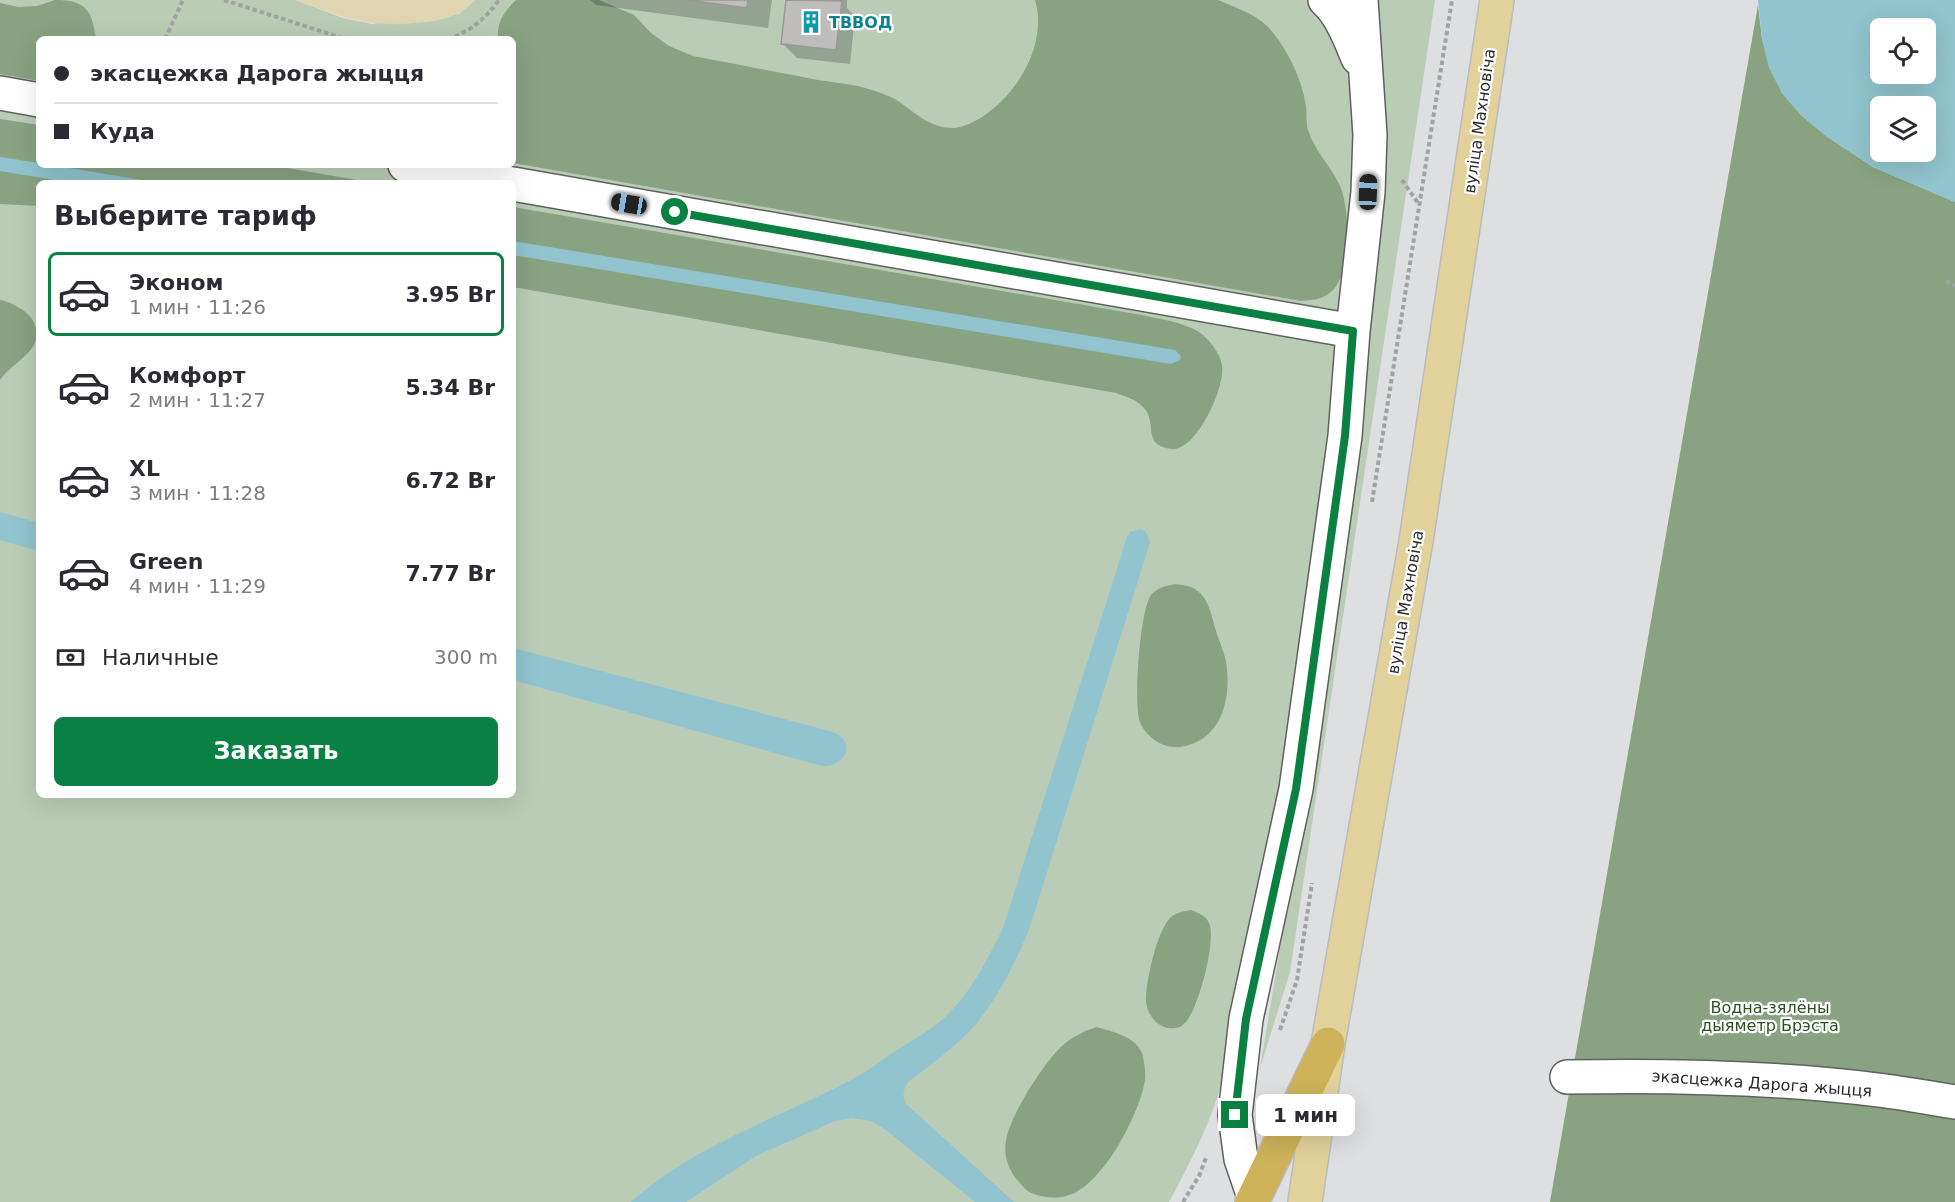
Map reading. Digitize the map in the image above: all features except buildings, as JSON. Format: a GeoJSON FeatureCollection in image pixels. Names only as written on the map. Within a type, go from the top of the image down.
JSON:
{"type":"FeatureCollection","features":[{"type":"Feature","properties":{"kind":"highway"},"geometry":{"type":"LineString","coordinates":[[1253,1200],[1328,1044]]}},
{"type":"Feature","properties":{"kind":"main road","name":"вуліца Махновіча"},"geometry":{"type":"LineString","coordinates":[[1305,1202],[1328,1044],[1416,541],[1497,0]]}},
{"type":"Feature","properties":{"kind":"street"},"geometry":{"type":"LineString","coordinates":[[1325,0],[1348,34],[1365,74]]}},
{"type":"Feature","properties":{"kind":"street"},"geometry":{"type":"LineString","coordinates":[[1253,1200],[1241,1159],[1235,1115],[1246,1019],[1296,789],[1345,436],[1353,331],[1368,192],[1370,135],[1360,0]]}},
{"type":"Feature","properties":{"kind":"street"},"geometry":{"type":"LineString","coordinates":[[0,93],[36,99]]}},
{"type":"Feature","properties":{"kind":"street"},"geometry":{"type":"LineString","coordinates":[[422,168],[491,180]]}},
{"type":"Feature","properties":{"kind":"street"},"geometry":{"type":"LineString","coordinates":[[516,185],[1353,331]]}},
{"type":"Feature","properties":{"kind":"street","name":"экасцежка Дарога жыцця"},"geometry":{"type":"LineString","coordinates":[[1567,1077],[1658,1075],[1758,1080],[1878,1090],[1955,1102]]}},
{"type":"Feature","properties":{"kind":"path"},"geometry":{"type":"LineString","coordinates":[[166,36],[183,0]]}},
{"type":"Feature","properties":{"kind":"path"},"geometry":{"type":"LineString","coordinates":[[224,0],[336,36]]}},
{"type":"Feature","properties":{"kind":"path"},"geometry":{"type":"LineString","coordinates":[[455,36],[473,28],[488,15],[499,0]]}},
{"type":"Feature","properties":{"kind":"path"},"geometry":{"type":"LineString","coordinates":[[1946,281],[1955,286]]}},
{"type":"Feature","properties":{"kind":"green space"},"geometry":{"type":"Polygon","coordinates":[[[0,0],[295,0],[343,18],[372,24],[459,14],[475,0],[1435,0],[1290,972],[1260,1068],[1306,793],[1288,785],[1257,943],[1229,1060],[1207,1125],[1169,1202],[0,1202],[0,0]]]}},
{"type":"Feature","properties":{"kind":"green space"},"geometry":{"type":"Polygon","coordinates":[[[55,0],[65,0],[81,5],[89,14],[95,36],[36,36],[36,80],[0,74],[0,3],[18,7],[37,6],[55,0]]]}},
{"type":"Feature","properties":{"kind":"green space"},"geometry":{"type":"Polygon","coordinates":[[[516,0],[599,0],[634,15],[651,33],[669,46],[693,56],[866,88],[894,99],[931,123],[953,128],[972,123],[982,117],[1007,95],[1018,81],[1027,66],[1037,33],[1038,16],[1035,0],[1218,0],[1262,21],[1287,53],[1304,97],[1308,130],[1340,186],[1343,196],[1347,223],[1344,268],[1340,280],[1327,295],[1301,301],[516,164],[516,36],[498,36],[502,17],[516,0]]]}},
{"type":"Feature","properties":{"kind":"green space","name":"Водна-зялёны дыяметр Брэста"},"geometry":{"type":"Polygon","coordinates":[[[1758,5],[1762,39],[1782,93],[1801,115],[1826,136],[1873,167],[1955,202],[1955,1202],[1550,1202],[1758,5]]]}},
{"type":"Feature","properties":{"kind":"green space"},"geometry":{"type":"Polygon","coordinates":[[[0,119],[36,125],[36,168],[287,168],[357,180],[36,180],[36,206],[0,204],[0,119]]]}},
{"type":"Feature","properties":{"kind":"green space"},"geometry":{"type":"Polygon","coordinates":[[[516,208],[1171,321],[1199,332],[1207,338],[1222,365],[1219,388],[1207,416],[1190,441],[1181,447],[1171,449],[1156,443],[1148,414],[1144,408],[1135,400],[1116,393],[516,288],[516,208]]]}},
{"type":"Feature","properties":{"kind":"green space"},"geometry":{"type":"Polygon","coordinates":[[[0,300],[18,307],[32,319],[36,329],[36,338],[28,353],[0,380],[0,300]]]}},
{"type":"Feature","properties":{"kind":"green space"},"geometry":{"type":"Polygon","coordinates":[[[1175,584],[1195,589],[1206,601],[1224,654],[1227,676],[1225,703],[1215,727],[1194,743],[1180,747],[1161,744],[1146,733],[1140,722],[1137,696],[1141,637],[1147,604],[1156,590],[1175,584]]]}},
{"type":"Feature","properties":{"kind":"green space"},"geometry":{"type":"Polygon","coordinates":[[[1191,910],[1208,920],[1211,931],[1205,975],[1190,1016],[1181,1026],[1168,1028],[1156,1022],[1147,1006],[1146,994],[1150,971],[1156,946],[1165,925],[1174,915],[1191,910]]]}},
{"type":"Feature","properties":{"kind":"green space"},"geometry":{"type":"Polygon","coordinates":[[[1096,1027],[1128,1038],[1139,1047],[1142,1053],[1145,1080],[1136,1110],[1107,1163],[1082,1189],[1060,1197],[1047,1197],[1032,1193],[1016,1179],[1008,1164],[1005,1147],[1008,1131],[1028,1091],[1054,1055],[1073,1038],[1096,1027]]]}},
{"type":"Feature","properties":{"kind":"sand"},"geometry":{"type":"Polygon","coordinates":[[[295,0],[475,0],[462,11],[447,18],[426,22],[383,24],[354,19],[295,0]]]}},
{"type":"Feature","properties":{"kind":"water"},"geometry":{"type":"Polygon","coordinates":[[[1758,0],[1955,0],[1955,202],[1873,167],[1826,136],[1801,115],[1782,93],[1769,68],[1762,39],[1758,0]]]}},
{"type":"Feature","properties":{"kind":"water"},"geometry":{"type":"Polygon","coordinates":[[[0,157],[36,163],[36,168],[69,168],[142,180],[55,180],[0,171],[0,157]]]}},
{"type":"Feature","properties":{"kind":"water"},"geometry":{"type":"Polygon","coordinates":[[[516,241],[1175,350],[1181,356],[1180,360],[1171,364],[516,255],[516,241]]]}},
{"type":"Feature","properties":{"kind":"water"},"geometry":{"type":"Polygon","coordinates":[[[0,512],[36,522],[36,550],[0,540],[0,512]]]}},
{"type":"Feature","properties":{"kind":"water"},"geometry":{"type":"Polygon","coordinates":[[[1141,529],[1146,532],[1150,542],[1029,930],[1006,979],[976,1024],[935,1062],[908,1082],[904,1093],[906,1104],[1014,1202],[975,1202],[886,1130],[871,1121],[852,1118],[835,1121],[756,1156],[686,1202],[631,1202],[682,1164],[737,1134],[863,1073],[940,1022],[967,991],[1003,928],[1127,537],[1130,532],[1141,529]]]}},
{"type":"Feature","properties":{"kind":"water"},"geometry":{"type":"Polygon","coordinates":[[[516,649],[826,730],[841,737],[847,746],[843,758],[830,766],[818,765],[516,681],[516,649]]]}},
{"type":"Feature","properties":{"kind":"place","name":"ТВВОД"},"geometry":{"type":"Point","coordinates":[811,22]}},
{"type":"Feature","properties":{"kind":"route"},"geometry":{"type":"LineString","coordinates":[[675,212],[1353,331],[1345,436],[1296,789],[1246,1019],[1235,1115]]}}]}
